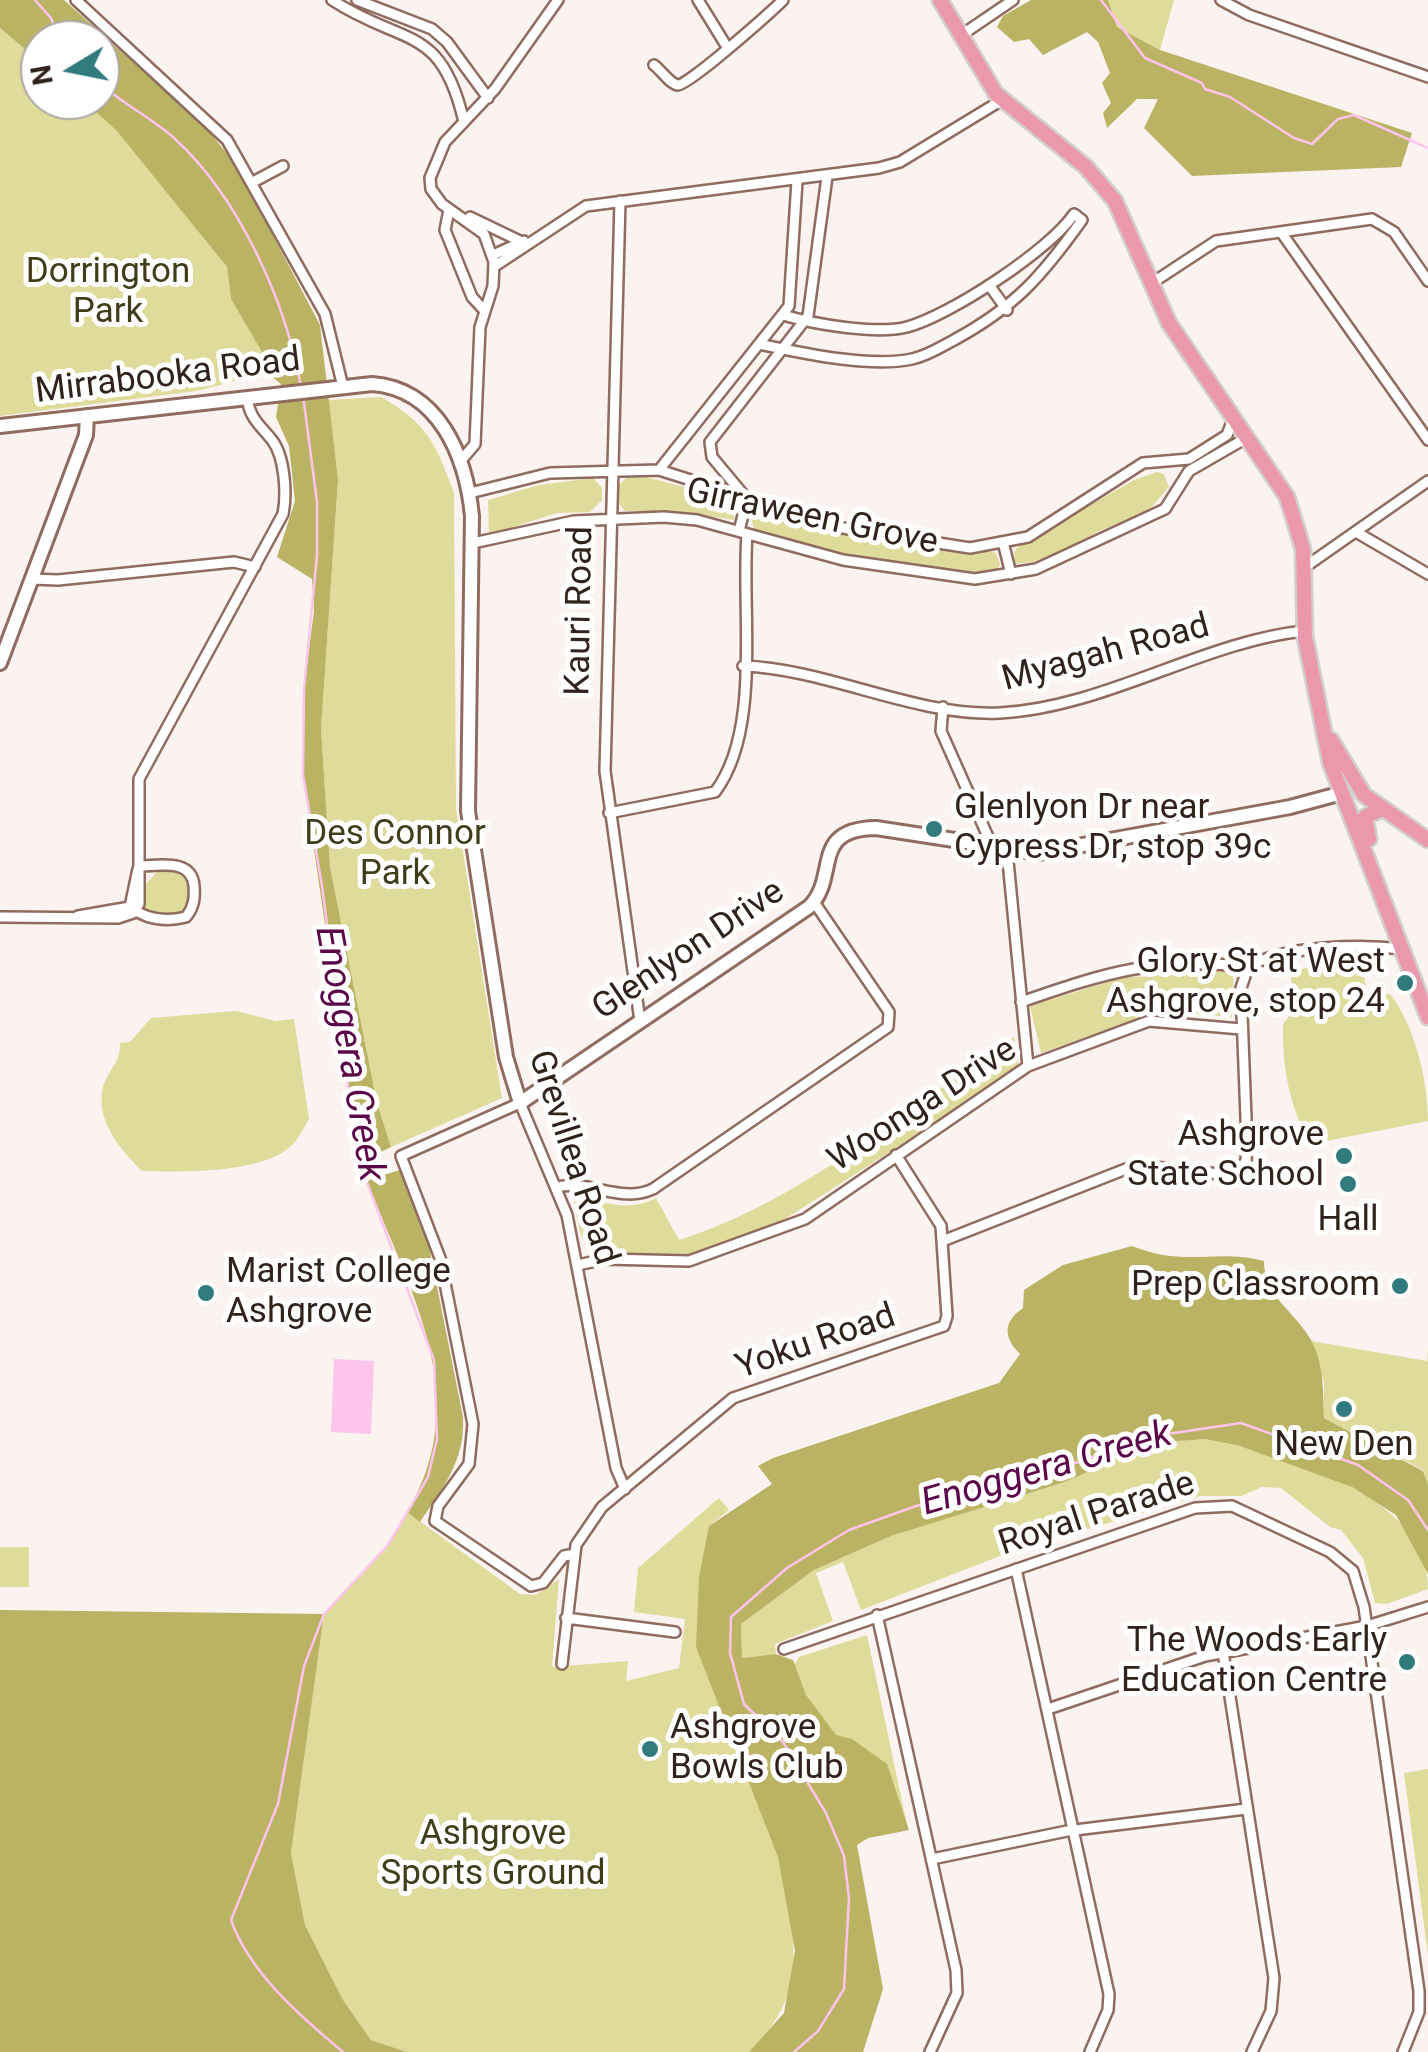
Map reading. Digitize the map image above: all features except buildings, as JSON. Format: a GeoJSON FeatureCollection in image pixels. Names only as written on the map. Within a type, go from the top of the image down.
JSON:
{"type":"FeatureCollection","features":[{"type":"Feature","properties":{"kind":"main road"},"geometry":{"type":"LineString","coordinates":[[940,0],[1002,100],[1101,182],[1128,225],[1174,331],[1292,508],[1305,567],[1304,631],[1326,731],[1428,1017]]}},
{"type":"Feature","properties":{"kind":"main road"},"geometry":{"type":"LineString","coordinates":[[1350,790],[1428,840]]}},
{"type":"Feature","properties":{"kind":"main road"},"geometry":{"type":"LineString","coordinates":[[1382,809],[1367,814],[1364,824],[1384,898]]}},
{"type":"Feature","properties":{"kind":"street"},"geometry":{"type":"LineString","coordinates":[[76,0],[227,140],[325,314],[343,387],[396,386],[414,394],[443,425],[470,492],[473,543]]}},
{"type":"Feature","properties":{"kind":"street"},"geometry":{"type":"LineString","coordinates":[[332,0],[433,50],[449,71],[464,122]]}},
{"type":"Feature","properties":{"kind":"street"},"geometry":{"type":"LineString","coordinates":[[357,0],[432,29],[447,42],[488,98]]}},
{"type":"Feature","properties":{"kind":"street"},"geometry":{"type":"LineString","coordinates":[[459,463],[475,444],[484,310],[494,260],[481,230],[453,212],[432,190],[430,178],[445,142],[488,98],[558,0]]}},
{"type":"Feature","properties":{"kind":"street"},"geometry":{"type":"LineString","coordinates":[[698,0],[727,47]]}},
{"type":"Feature","properties":{"kind":"street"},"geometry":{"type":"LineString","coordinates":[[654,65],[680,85],[715,61],[783,0]]}},
{"type":"Feature","properties":{"kind":"street"},"geometry":{"type":"LineString","coordinates":[[960,36],[1013,0]]}},
{"type":"Feature","properties":{"kind":"street"},"geometry":{"type":"LineString","coordinates":[[1221,0],[1249,16],[1428,77]]}},
{"type":"Feature","properties":{"kind":"street"},"geometry":{"type":"LineString","coordinates":[[494,260],[586,206],[827,177],[900,162],[1002,100]]}},
{"type":"Feature","properties":{"kind":"street"},"geometry":{"type":"LineString","coordinates":[[252,182],[283,166]]}},
{"type":"Feature","properties":{"kind":"street"},"geometry":{"type":"LineString","coordinates":[[609,813],[715,792],[738,753],[747,499],[714,459],[710,444],[805,321],[814,295],[827,177]]}},
{"type":"Feature","properties":{"kind":"street"},"geometry":{"type":"LineString","coordinates":[[659,470],[783,315],[792,290],[798,181]]}},
{"type":"Feature","properties":{"kind":"street","name":"Kauri Road"},"geometry":{"type":"LineString","coordinates":[[620,201],[605,771],[640,1020]]}},
{"type":"Feature","properties":{"kind":"street"},"geometry":{"type":"LineString","coordinates":[[453,212],[488,222],[522,242]]}},
{"type":"Feature","properties":{"kind":"street"},"geometry":{"type":"LineString","coordinates":[[453,212],[445,232],[472,298],[484,310]]}},
{"type":"Feature","properties":{"kind":"street"},"geometry":{"type":"LineString","coordinates":[[759,344],[810,354],[911,360],[1007,310],[1082,220],[1074,214],[1049,239],[989,285],[904,328],[805,321],[783,315]]}},
{"type":"Feature","properties":{"kind":"street"},"geometry":{"type":"LineString","coordinates":[[1152,283],[1216,240],[1372,219],[1394,232],[1428,281]]}},
{"type":"Feature","properties":{"kind":"street"},"geometry":{"type":"LineString","coordinates":[[1281,232],[1428,440]]}},
{"type":"Feature","properties":{"kind":"street"},"geometry":{"type":"LineString","coordinates":[[494,260],[536,238]]}},
{"type":"Feature","properties":{"kind":"street"},"geometry":{"type":"LineString","coordinates":[[1049,239],[1064,244]]}},
{"type":"Feature","properties":{"kind":"street"},"geometry":{"type":"LineString","coordinates":[[989,285],[1007,310]]}},
{"type":"Feature","properties":{"kind":"street","name":"Mirrabooka Road"},"geometry":{"type":"LineString","coordinates":[[0,426],[343,387]]}},
{"type":"Feature","properties":{"kind":"street"},"geometry":{"type":"LineString","coordinates":[[0,917],[118,918],[141,898],[140,777],[256,567],[279,523],[286,500],[276,446],[251,416],[246,398]]}},
{"type":"Feature","properties":{"kind":"street"},"geometry":{"type":"LineString","coordinates":[[0,664],[86,435],[87,416]]}},
{"type":"Feature","properties":{"kind":"street","name":"Girraween Grove"},"geometry":{"type":"LineString","coordinates":[[473,543],[490,543],[574,520],[664,517],[743,532],[843,560],[952,580],[1011,574],[1055,561],[1104,534],[1161,512],[1174,500],[1186,474],[1228,434],[1234,417]]}},
{"type":"Feature","properties":{"kind":"street","name":"Girraween Grove"},"geometry":{"type":"LineString","coordinates":[[470,492],[550,474],[659,470],[843,528],[970,548],[1028,537],[1084,506],[1136,467],[1183,461],[1248,437]]}},
{"type":"Feature","properties":{"kind":"street"},"geometry":{"type":"LineString","coordinates":[[1158,463],[1174,474],[1178,488],[1174,500]]}},
{"type":"Feature","properties":{"kind":"street"},"geometry":{"type":"LineString","coordinates":[[1305,567],[1428,480]]}},
{"type":"Feature","properties":{"kind":"street"},"geometry":{"type":"LineString","coordinates":[[1356,532],[1428,574]]}},
{"type":"Feature","properties":{"kind":"street"},"geometry":{"type":"LineString","coordinates":[[1003,542],[1011,574]]}},
{"type":"Feature","properties":{"kind":"street","name":"Grevillea Road"},"geometry":{"type":"LineString","coordinates":[[473,543],[468,811],[506,1057],[556,1188],[578,1265],[616,1468],[624,1489]]}},
{"type":"Feature","properties":{"kind":"street"},"geometry":{"type":"LineString","coordinates":[[32,579],[58,580],[234,562],[256,567]]}},
{"type":"Feature","properties":{"kind":"street","name":"Myagah Road"},"geometry":{"type":"LineString","coordinates":[[743,666],[943,706],[1000,713],[1046,705],[1304,631]]}},
{"type":"Feature","properties":{"kind":"street"},"geometry":{"type":"LineString","coordinates":[[943,706],[941,731],[1000,849],[1028,1066]]}},
{"type":"Feature","properties":{"kind":"street","name":"Glenlyon Drive"},"geometry":{"type":"LineString","coordinates":[[575,1554],[564,1556],[543,1583],[531,1586],[435,1521],[438,1506],[468,1464],[472,1424],[440,1258],[401,1156],[520,1102],[814,902],[829,850],[851,831],[876,828],[1000,849],[1053,851],[1350,790]]}},
{"type":"Feature","properties":{"kind":"street"},"geometry":{"type":"LineString","coordinates":[[132,909],[171,920],[186,917],[194,905],[194,880],[188,870],[139,866]]}},
{"type":"Feature","properties":{"kind":"street"},"geometry":{"type":"LineString","coordinates":[[556,1188],[578,1184],[601,1192],[643,1193],[888,1028],[889,1012],[814,902]]}},
{"type":"Feature","properties":{"kind":"street","name":"Woonga Drive"},"geometry":{"type":"LineString","coordinates":[[1373,943],[1395,927]]}},
{"type":"Feature","properties":{"kind":"street","name":"Woonga Drive"},"geometry":{"type":"LineString","coordinates":[[1020,1002],[1120,968],[1196,960],[1248,966],[1274,957],[1373,943],[1403,948]]}},
{"type":"Feature","properties":{"kind":"street"},"geometry":{"type":"LineString","coordinates":[[945,1240],[1136,1165],[1220,1174],[1240,1169],[1246,1160],[1242,976],[1248,966]]}},
{"type":"Feature","properties":{"kind":"street","name":"Woonga Drive"},"geometry":{"type":"LineString","coordinates":[[578,1265],[605,1260],[689,1261],[805,1219],[1028,1066],[1149,1022],[1242,1029]]}},
{"type":"Feature","properties":{"kind":"street","name":"Yoku Road"},"geometry":{"type":"LineString","coordinates":[[562,1664],[575,1554],[580,1538],[602,1507],[733,1398],[944,1326],[947,1316],[942,1226],[896,1154]]}},
{"type":"Feature","properties":{"kind":"street","name":"Royal Parade"},"geometry":{"type":"LineString","coordinates":[[784,1650],[1194,1508],[1232,1506],[1330,1552],[1357,1578],[1367,1626],[1420,1991],[1418,2012],[1403,2052]]}},
{"type":"Feature","properties":{"kind":"street"},"geometry":{"type":"LineString","coordinates":[[1016,1569],[1108,1994],[1108,2010],[1090,2052]]}},
{"type":"Feature","properties":{"kind":"street"},"geometry":{"type":"LineString","coordinates":[[1048,1709],[1224,1652],[1367,1626],[1427,1607]]}},
{"type":"Feature","properties":{"kind":"street"},"geometry":{"type":"LineString","coordinates":[[877,1616],[932,1859],[957,1993],[930,2052]]}},
{"type":"Feature","properties":{"kind":"street"},"geometry":{"type":"LineString","coordinates":[[566,1618],[675,1632]]}},
{"type":"Feature","properties":{"kind":"street"},"geometry":{"type":"LineString","coordinates":[[1224,1652],[1246,1809],[1261,1874],[1275,1994],[1252,2052]]}},
{"type":"Feature","properties":{"kind":"street"},"geometry":{"type":"LineString","coordinates":[[932,1859],[1074,1830],[1246,1809]]}},
{"type":"Feature","properties":{"kind":"green space"},"geometry":{"type":"Polygon","coordinates":[[[1108,0],[1174,0],[1160,50],[1117,27],[1108,0]]]}},
{"type":"Feature","properties":{"kind":"green space","name":"Dorrington Park"},"geometry":{"type":"Polygon","coordinates":[[[0,28],[20,45],[20,120],[106,120],[117,130],[227,267],[231,299],[263,354],[267,373],[196,391],[0,416],[0,28]]]}},
{"type":"Feature","properties":{"kind":"green space","name":"Des Connor Park"},"geometry":{"type":"Polygon","coordinates":[[[381,397],[420,426],[442,461],[454,493],[456,808],[502,1098],[391,1147],[377,1103],[330,867],[321,729],[338,480],[327,400],[381,397]]]}},
{"type":"Feature","properties":{"kind":"green space"},"geometry":{"type":"Polygon","coordinates":[[[1157,472],[1164,474],[1169,487],[1148,511],[1099,531],[1048,560],[1015,564],[1014,552],[1020,545],[1136,479],[1157,472]]]}},
{"type":"Feature","properties":{"kind":"green space"},"geometry":{"type":"Polygon","coordinates":[[[631,473],[725,498],[734,510],[734,520],[675,511],[625,511],[616,500],[617,487],[631,473]]]}},
{"type":"Feature","properties":{"kind":"green space"},"geometry":{"type":"Polygon","coordinates":[[[593,478],[602,488],[602,500],[590,512],[557,513],[489,535],[488,500],[539,485],[593,478]]]}},
{"type":"Feature","properties":{"kind":"green space"},"geometry":{"type":"Polygon","coordinates":[[[762,508],[848,534],[988,551],[996,553],[1000,564],[997,570],[940,573],[843,556],[754,531],[751,514],[762,508]]]}},
{"type":"Feature","properties":{"kind":"green space"},"geometry":{"type":"Polygon","coordinates":[[[176,870],[187,876],[188,908],[173,915],[146,912],[146,884],[158,871],[176,870]]]}},
{"type":"Feature","properties":{"kind":"green space"},"geometry":{"type":"Polygon","coordinates":[[[1360,959],[1368,996],[1390,994],[1406,1021],[1423,1072],[1428,1121],[1311,1144],[1292,1101],[1284,1055],[1283,1024],[1296,1008],[1290,971],[1360,959]]]}},
{"type":"Feature","properties":{"kind":"green space"},"geometry":{"type":"Polygon","coordinates":[[[1234,970],[1232,1017],[1159,1011],[1041,1053],[1030,1006],[1121,978],[1234,970]]]}},
{"type":"Feature","properties":{"kind":"green space"},"geometry":{"type":"Polygon","coordinates":[[[236,1011],[276,1021],[294,1019],[309,1119],[301,1133],[291,1146],[260,1162],[220,1169],[142,1171],[118,1144],[103,1112],[103,1087],[120,1043],[130,1042],[151,1018],[236,1011]]]}},
{"type":"Feature","properties":{"kind":"green space"},"geometry":{"type":"Polygon","coordinates":[[[1014,1037],[1019,1069],[782,1221],[682,1257],[604,1255],[584,1241],[574,1202],[580,1194],[618,1205],[656,1198],[679,1240],[769,1202],[811,1177],[1014,1037]]]}},
{"type":"Feature","properties":{"kind":"green space"},"geometry":{"type":"Polygon","coordinates":[[[1311,1341],[1427,1361],[1428,1348],[1428,1484],[1423,1470],[1324,1418],[1324,1383],[1311,1341]]]}},
{"type":"Feature","properties":{"kind":"green space"},"geometry":{"type":"Polygon","coordinates":[[[1205,1439],[1309,1467],[1377,1503],[1404,1527],[1421,1556],[1428,1589],[1387,1604],[1375,1603],[1363,1558],[1341,1530],[1330,1527],[1281,1488],[1262,1487],[1241,1496],[1200,1496],[1013,1551],[861,1610],[843,1562],[816,1573],[833,1621],[775,1644],[776,1654],[742,1658],[741,1624],[814,1570],[891,1536],[1065,1482],[1154,1443],[1205,1439]]]}},
{"type":"Feature","properties":{"kind":"green space","name":"Ashgrove Sports Ground"},"geometry":{"type":"Polygon","coordinates":[[[719,1498],[729,1510],[709,1526],[791,1911],[790,1988],[776,2020],[749,2052],[407,2052],[371,2040],[343,2000],[305,1925],[291,1853],[324,1614],[388,1545],[407,1512],[520,1594],[536,1595],[559,1579],[552,1667],[628,1661],[626,1681],[679,1668],[685,1619],[634,1612],[638,1568],[719,1498]]]}},
{"type":"Feature","properties":{"kind":"green space"},"geometry":{"type":"Polygon","coordinates":[[[0,1547],[29,1547],[29,1587],[0,1587],[0,1547]]]}},
{"type":"Feature","properties":{"kind":"green space"},"geometry":{"type":"Polygon","coordinates":[[[867,1635],[908,1830],[843,1843],[772,1701],[799,1657],[867,1635]]]}},
{"type":"Feature","properties":{"kind":"green space"},"geometry":{"type":"Polygon","coordinates":[[[1428,1769],[1428,1956],[1404,1773],[1428,1769]]]}},
{"type":"Feature","properties":{"kind":"shaded area"},"geometry":{"type":"Polygon","coordinates":[[[0,0],[64,0],[86,20],[20,20],[20,45],[0,28],[0,0]]]}},
{"type":"Feature","properties":{"kind":"shaded area"},"geometry":{"type":"Polygon","coordinates":[[[1031,0],[1108,0],[1117,27],[1160,50],[1412,133],[1401,167],[1192,176],[1144,128],[1158,99],[1137,99],[1107,128],[1103,113],[1111,103],[1102,83],[1110,73],[1098,42],[1087,32],[1043,55],[1029,39],[1014,42],[997,27],[1003,16],[1031,0]]]}},
{"type":"Feature","properties":{"kind":"shaded area"},"geometry":{"type":"Polygon","coordinates":[[[120,51],[208,130],[236,165],[320,325],[338,480],[321,729],[330,867],[377,1103],[391,1147],[360,1162],[303,775],[304,688],[314,611],[312,579],[277,557],[295,501],[289,446],[276,417],[281,384],[267,373],[263,354],[231,299],[227,267],[105,120],[120,120],[120,51]]]}},
{"type":"Feature","properties":{"kind":"shaded area"},"geometry":{"type":"Polygon","coordinates":[[[400,1170],[428,1241],[463,1417],[457,1460],[420,1522],[407,1512],[427,1469],[436,1427],[436,1386],[429,1344],[416,1304],[367,1180],[400,1170]]]}},
{"type":"Feature","properties":{"kind":"shaded area"},"geometry":{"type":"Polygon","coordinates":[[[1132,1246],[1169,1256],[1230,1256],[1264,1261],[1274,1294],[1304,1329],[1315,1349],[1322,1378],[1324,1418],[1423,1471],[1428,1484],[1428,1574],[1396,1515],[1352,1487],[1240,1446],[1205,1439],[1154,1443],[1065,1482],[891,1536],[814,1570],[741,1624],[742,1658],[776,1654],[793,1660],[806,1695],[836,1735],[852,1739],[887,1764],[909,1830],[868,1838],[857,1845],[883,1989],[863,2052],[749,2052],[784,2013],[795,1951],[778,1857],[696,1647],[699,1577],[709,1526],[772,1484],[758,1466],[773,1458],[999,1383],[1020,1354],[1010,1342],[1008,1330],[1023,1308],[1024,1290],[1063,1265],[1132,1246]]]}},
{"type":"Feature","properties":{"kind":"shaded area"},"geometry":{"type":"Polygon","coordinates":[[[334,1359],[374,1361],[371,1434],[331,1432],[334,1359]]]}},
{"type":"Feature","properties":{"kind":"shaded area"},"geometry":{"type":"Polygon","coordinates":[[[0,1610],[324,1614],[291,1853],[305,1925],[343,2000],[371,2040],[407,2052],[0,2052],[0,1610]]]}},
{"type":"Feature","properties":{"kind":"waterway","name":"Enoggera Creek"},"geometry":{"type":"LineString","coordinates":[[35,0],[52,20]]}},
{"type":"Feature","properties":{"kind":"waterway"},"geometry":{"type":"LineString","coordinates":[[1101,0],[1145,58],[1202,83],[1205,89],[1230,97],[1294,138],[1312,144],[1338,119],[1354,115],[1428,148]]}},
{"type":"Feature","properties":{"kind":"waterway","name":"Enoggera Creek"},"geometry":{"type":"LineString","coordinates":[[120,99],[174,138],[198,162],[239,220],[284,321],[301,387]]}},
{"type":"Feature","properties":{"kind":"waterway","name":"Enoggera Creek"},"geometry":{"type":"LineString","coordinates":[[303,395],[317,502],[317,555],[304,688],[303,775],[322,886],[357,1156],[434,1360],[437,1439],[428,1477],[388,1545],[324,1614],[304,1666],[278,1804],[231,1920],[263,1975],[343,2052]]}},
{"type":"Feature","properties":{"kind":"waterway","name":"Enoggera Creek"},"geometry":{"type":"LineString","coordinates":[[794,2052],[818,2031],[844,1989],[849,1898],[844,1856],[826,1813],[783,1742],[744,1704],[730,1653],[731,1617],[787,1568],[849,1530],[916,1506],[1025,1480],[1154,1436],[1241,1423],[1358,1465],[1408,1500],[1428,1530]]}},
{"type":"Feature","properties":{"kind":"place","name":"Glenlyon Dr near Cypress Dr, stop 39c"},"geometry":{"type":"Point","coordinates":[934,829]}},
{"type":"Feature","properties":{"kind":"place","name":"Glory St at West Ashgrove, stop 24"},"geometry":{"type":"Point","coordinates":[1405,983]}},
{"type":"Feature","properties":{"kind":"place","name":"Ashgrove State School"},"geometry":{"type":"Point","coordinates":[1344,1156]}},
{"type":"Feature","properties":{"kind":"place","name":"Hall"},"geometry":{"type":"Point","coordinates":[1348,1184]}},
{"type":"Feature","properties":{"kind":"place","name":"Prep Classroom"},"geometry":{"type":"Point","coordinates":[1400,1286]}},
{"type":"Feature","properties":{"kind":"place","name":"Marist College Ashgrove"},"geometry":{"type":"Point","coordinates":[206,1293]}},
{"type":"Feature","properties":{"kind":"place","name":"New Den"},"geometry":{"type":"Point","coordinates":[1344,1409]}},
{"type":"Feature","properties":{"kind":"place","name":"The Woods Early Education Centre"},"geometry":{"type":"Point","coordinates":[1407,1662]}},
{"type":"Feature","properties":{"kind":"place","name":"Ashgrove Bowls Club"},"geometry":{"type":"Point","coordinates":[650,1749]}}]}
